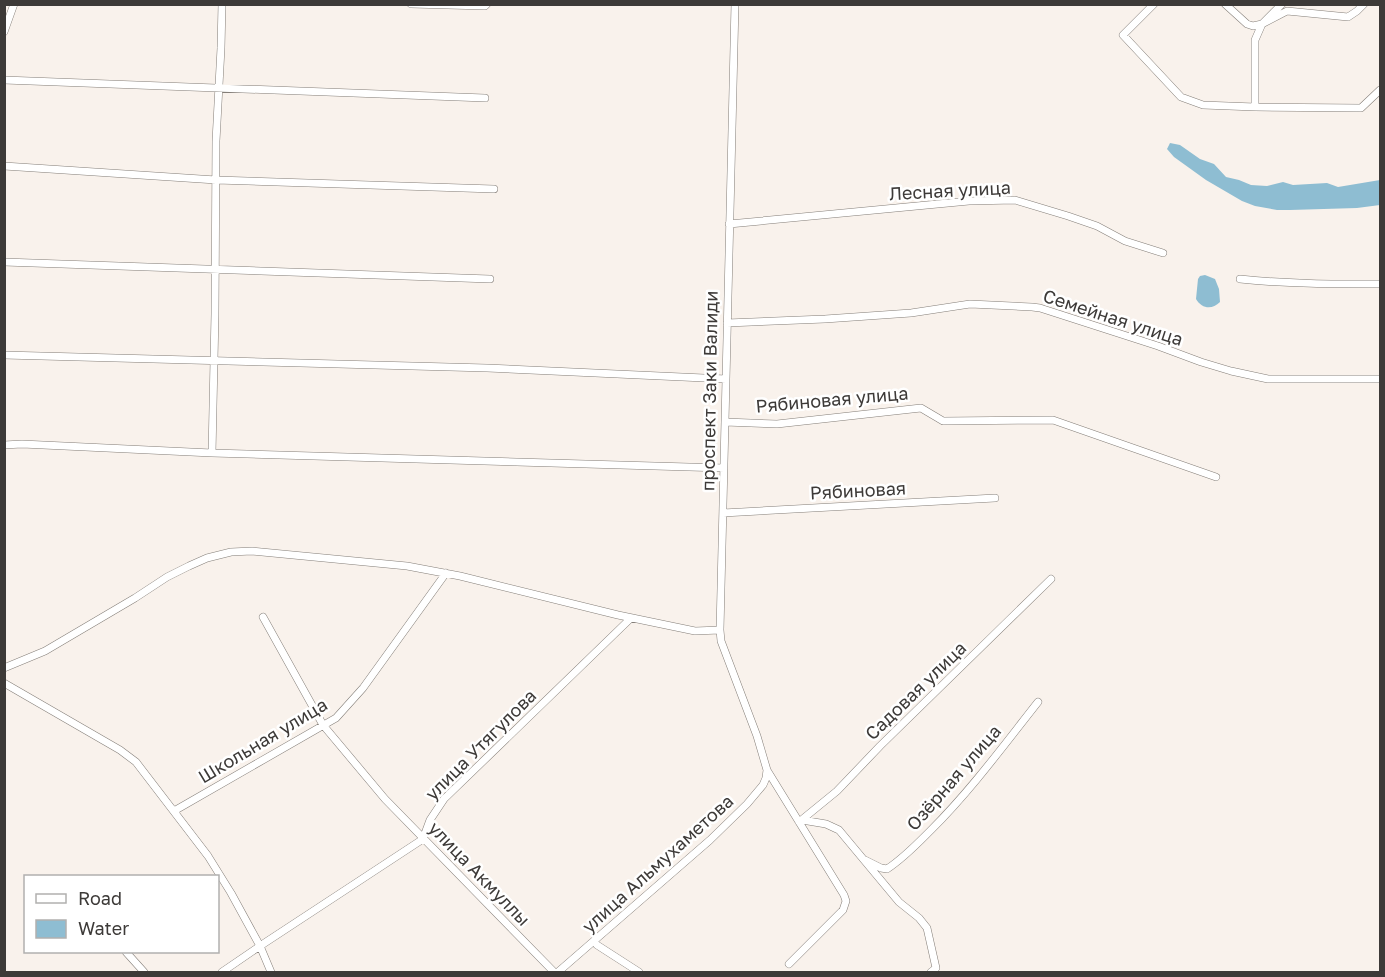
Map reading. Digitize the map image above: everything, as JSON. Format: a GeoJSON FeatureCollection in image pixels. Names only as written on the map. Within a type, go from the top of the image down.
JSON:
{"type":"FeatureCollection","features":[{"type":"Feature","properties":{"kind":"street"},"geometry":{"type":"LineString","coordinates":[[4,32],[14,4]]}},
{"type":"Feature","properties":{"kind":"street"},"geometry":{"type":"LineString","coordinates":[[212,453],[216,141],[222,4]]}},
{"type":"Feature","properties":{"kind":"street"},"geometry":{"type":"LineString","coordinates":[[411,4],[485,6],[487,4]]}},
{"type":"Feature","properties":{"kind":"street","name":"проспект Заки Валиди"},"geometry":{"type":"LineString","coordinates":[[735,4],[720,630],[724,651],[757,736],[767,770],[801,821],[846,901],[843,910],[789,964]]}},
{"type":"Feature","properties":{"kind":"street"},"geometry":{"type":"LineString","coordinates":[[1154,4],[1123,35],[1181,97],[1203,105],[1361,108],[1380,90]]}},
{"type":"Feature","properties":{"kind":"street"},"geometry":{"type":"LineString","coordinates":[[1225,4],[1246,24],[1253,26],[1262,24],[1287,11],[1348,17],[1364,4]]}},
{"type":"Feature","properties":{"kind":"street"},"geometry":{"type":"LineString","coordinates":[[1255,107],[1255,40],[1262,24],[1282,4]]}},
{"type":"Feature","properties":{"kind":"street"},"geometry":{"type":"LineString","coordinates":[[4,80],[485,98]]}},
{"type":"Feature","properties":{"kind":"street"},"geometry":{"type":"LineString","coordinates":[[4,166],[216,180],[494,189]]}},
{"type":"Feature","properties":{"kind":"street","name":"Лесная улица"},"geometry":{"type":"LineString","coordinates":[[729,225],[969,201],[1015,200],[1078,219],[1125,241],[1163,253]]}},
{"type":"Feature","properties":{"kind":"street"},"geometry":{"type":"LineString","coordinates":[[4,262],[490,279]]}},
{"type":"Feature","properties":{"kind":"street"},"geometry":{"type":"LineString","coordinates":[[1240,279],[1336,285],[1380,284]]}},
{"type":"Feature","properties":{"kind":"street","name":"Семейная улица"},"geometry":{"type":"LineString","coordinates":[[727,323],[836,319],[911,313],[970,304],[1032,307],[1123,334],[1211,365],[1268,379],[1380,379]]}},
{"type":"Feature","properties":{"kind":"street"},"geometry":{"type":"LineString","coordinates":[[4,355],[487,368],[726,379]]}},
{"type":"Feature","properties":{"kind":"street","name":"Рябиновая улица"},"geometry":{"type":"LineString","coordinates":[[725,422],[777,424],[921,408],[943,421],[1053,420],[1216,477]]}},
{"type":"Feature","properties":{"kind":"street"},"geometry":{"type":"LineString","coordinates":[[4,445],[724,468]]}},
{"type":"Feature","properties":{"kind":"street","name":"Рябиновая"},"geometry":{"type":"LineString","coordinates":[[723,513],[995,498]]}},
{"type":"Feature","properties":{"kind":"street"},"geometry":{"type":"LineString","coordinates":[[4,668],[45,651],[167,577],[207,558],[231,552],[252,551],[406,566],[446,573],[631,618],[695,631],[720,630]]}},
{"type":"Feature","properties":{"kind":"street","name":"Школьная улица"},"geometry":{"type":"LineString","coordinates":[[174,811],[336,718],[363,688],[446,573]]}},
{"type":"Feature","properties":{"kind":"street","name":"Садовая улица"},"geometry":{"type":"LineString","coordinates":[[801,821],[837,791],[1051,579]]}},
{"type":"Feature","properties":{"kind":"street","name":"улица Акмуллы"},"geometry":{"type":"LineString","coordinates":[[263,617],[323,725],[385,799],[556,972]]}},
{"type":"Feature","properties":{"kind":"street","name":"улица Утягулова"},"geometry":{"type":"LineString","coordinates":[[423,839],[430,820],[444,799],[631,618]]}},
{"type":"Feature","properties":{"kind":"street"},"geometry":{"type":"LineString","coordinates":[[4,683],[120,750],[136,762],[208,856],[260,946],[271,972]]}},
{"type":"Feature","properties":{"kind":"street","name":"Озёрная улица"},"geometry":{"type":"LineString","coordinates":[[866,860],[887,869],[895,864],[951,810],[1038,702]]}},
{"type":"Feature","properties":{"kind":"street","name":"улица Альмухаметова"},"geometry":{"type":"LineString","coordinates":[[556,972],[710,840],[747,804],[763,784],[767,770]]}},
{"type":"Feature","properties":{"kind":"street"},"geometry":{"type":"LineString","coordinates":[[801,821],[826,824],[839,830],[899,902],[919,918],[927,927],[934,970]]}},
{"type":"Feature","properties":{"kind":"street"},"geometry":{"type":"LineString","coordinates":[[222,972],[423,839]]}},
{"type":"Feature","properties":{"kind":"street"},"geometry":{"type":"LineString","coordinates":[[597,945],[639,972]]}},
{"type":"Feature","properties":{"kind":"street"},"geometry":{"type":"LineString","coordinates":[[128,953],[144,972]]}},
{"type":"Feature","properties":{"kind":"water"},"geometry":{"type":"Polygon","coordinates":[[[1170,143],[1180,145],[1200,159],[1214,164],[1226,177],[1251,185],[1267,186],[1283,182],[1293,185],[1327,183],[1338,187],[1380,180],[1380,205],[1290,210],[1255,206],[1206,180],[1174,157],[1167,149],[1170,143]]]}},
{"type":"Feature","properties":{"kind":"water"},"geometry":{"type":"Polygon","coordinates":[[[1205,275],[1215,279],[1219,289],[1220,302],[1210,307],[1201,305],[1196,299],[1198,279],[1205,275]]]}}]}
